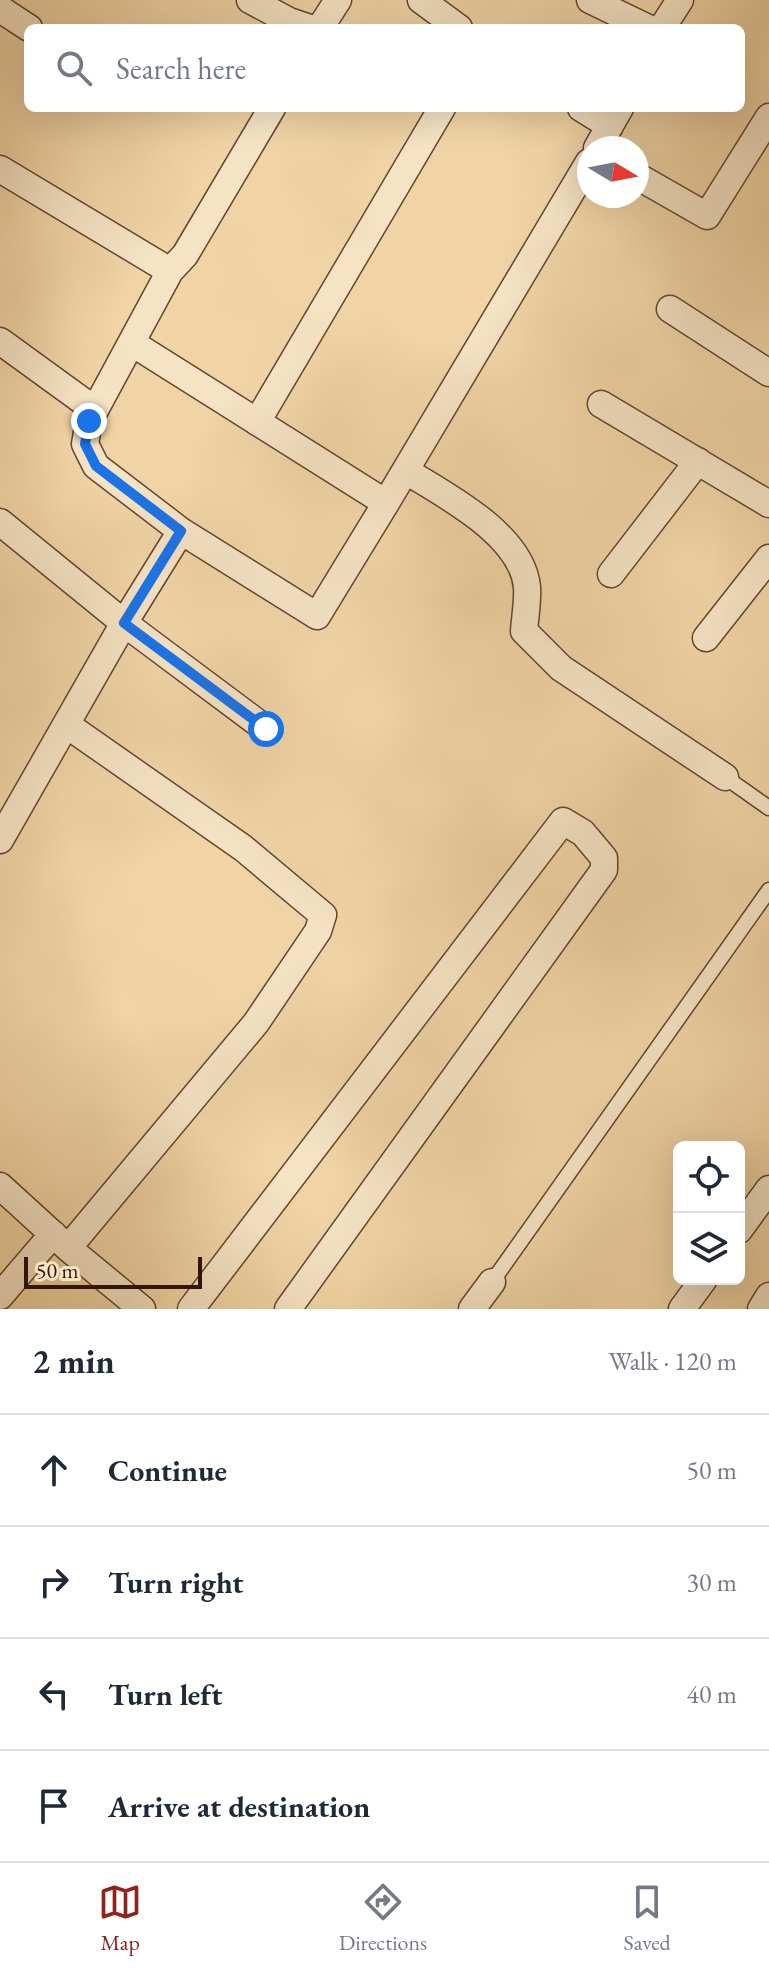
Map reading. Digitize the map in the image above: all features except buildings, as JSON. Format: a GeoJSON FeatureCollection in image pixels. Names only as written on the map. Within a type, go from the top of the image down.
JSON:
{"type":"FeatureCollection","features":[{"type":"Feature","properties":{"kind":"street"},"geometry":{"type":"LineString","coordinates":[[250,0],[298,24]]}},
{"type":"Feature","properties":{"kind":"street"},"geometry":{"type":"LineString","coordinates":[[323,24],[338,0]]}},
{"type":"Feature","properties":{"kind":"street"},"geometry":{"type":"LineString","coordinates":[[421,0],[454,24]]}},
{"type":"Feature","properties":{"kind":"street"},"geometry":{"type":"LineString","coordinates":[[590,0],[640,24]]}},
{"type":"Feature","properties":{"kind":"street"},"geometry":{"type":"LineString","coordinates":[[665,24],[680,0]]}},
{"type":"Feature","properties":{"kind":"street"},"geometry":{"type":"LineString","coordinates":[[0,9],[24,25]]}},
{"type":"Feature","properties":{"kind":"street"},"geometry":{"type":"LineString","coordinates":[[270,112],[185,255],[170,271],[89,421],[85,444],[96,466],[181,531],[317,616],[577,182]]}},
{"type":"Feature","properties":{"kind":"street"},"geometry":{"type":"LineString","coordinates":[[257,422],[440,112]]}},
{"type":"Feature","properties":{"kind":"street"},"geometry":{"type":"LineString","coordinates":[[587,112],[609,127]]}},
{"type":"Feature","properties":{"kind":"street"},"geometry":{"type":"LineString","coordinates":[[649,183],[707,216],[769,117]]}},
{"type":"Feature","properties":{"kind":"street"},"geometry":{"type":"LineString","coordinates":[[0,169],[170,271]]}},
{"type":"Feature","properties":{"kind":"street"},"geometry":{"type":"LineString","coordinates":[[670,309],[769,373]]}},
{"type":"Feature","properties":{"kind":"street"},"geometry":{"type":"LineString","coordinates":[[0,341],[95,410]]}},
{"type":"Feature","properties":{"kind":"street"},"geometry":{"type":"LineString","coordinates":[[132,343],[386,503]]}},
{"type":"Feature","properties":{"kind":"street"},"geometry":{"type":"LineString","coordinates":[[601,404],[769,504]]}},
{"type":"Feature","properties":{"kind":"street"},"geometry":{"type":"LineString","coordinates":[[611,574],[698,461]]}},
{"type":"Feature","properties":{"kind":"street"},"geometry":{"type":"LineString","coordinates":[[406,471],[478,515],[519,560],[527,587],[524,631],[561,668],[725,777]]}},
{"type":"Feature","properties":{"kind":"street"},"geometry":{"type":"LineString","coordinates":[[0,522],[124,623],[266,729]]}},
{"type":"Feature","properties":{"kind":"street"},"geometry":{"type":"LineString","coordinates":[[0,840],[124,623],[181,531]]}},
{"type":"Feature","properties":{"kind":"street"},"geometry":{"type":"LineString","coordinates":[[706,638],[769,558]]}},
{"type":"Feature","properties":{"kind":"street"},"geometry":{"type":"LineString","coordinates":[[0,1296],[61,1241],[256,1023],[318,931],[323,915],[243,848],[67,725]]}},
{"type":"Feature","properties":{"kind":"street"},"geometry":{"type":"LineString","coordinates":[[191,1309],[563,821],[583,833],[604,858],[604,870],[288,1309]]}},
{"type":"Feature","properties":{"kind":"street"},"geometry":{"type":"LineString","coordinates":[[0,1186],[142,1309]]}},
{"type":"Feature","properties":{"kind":"street"},"geometry":{"type":"LineString","coordinates":[[745,1222],[769,1189]]}},
{"type":"Feature","properties":{"kind":"street"},"geometry":{"type":"LineString","coordinates":[[472,1309],[492,1282]]}},
{"type":"Feature","properties":{"kind":"street"},"geometry":{"type":"LineString","coordinates":[[682,1309],[700,1285]]}},
{"type":"Feature","properties":{"kind":"street"},"geometry":{"type":"LineString","coordinates":[[761,1309],[769,1296]]}},
{"type":"Feature","properties":{"kind":"lane"},"geometry":{"type":"LineString","coordinates":[[725,777],[769,808]]}},
{"type":"Feature","properties":{"kind":"lane"},"geometry":{"type":"LineString","coordinates":[[492,1282],[769,890]]}},
{"type":"Feature","properties":{"kind":"route"},"geometry":{"type":"LineString","coordinates":[[89,421],[85,444],[96,466],[181,531],[124,623],[266,729]]}}]}
